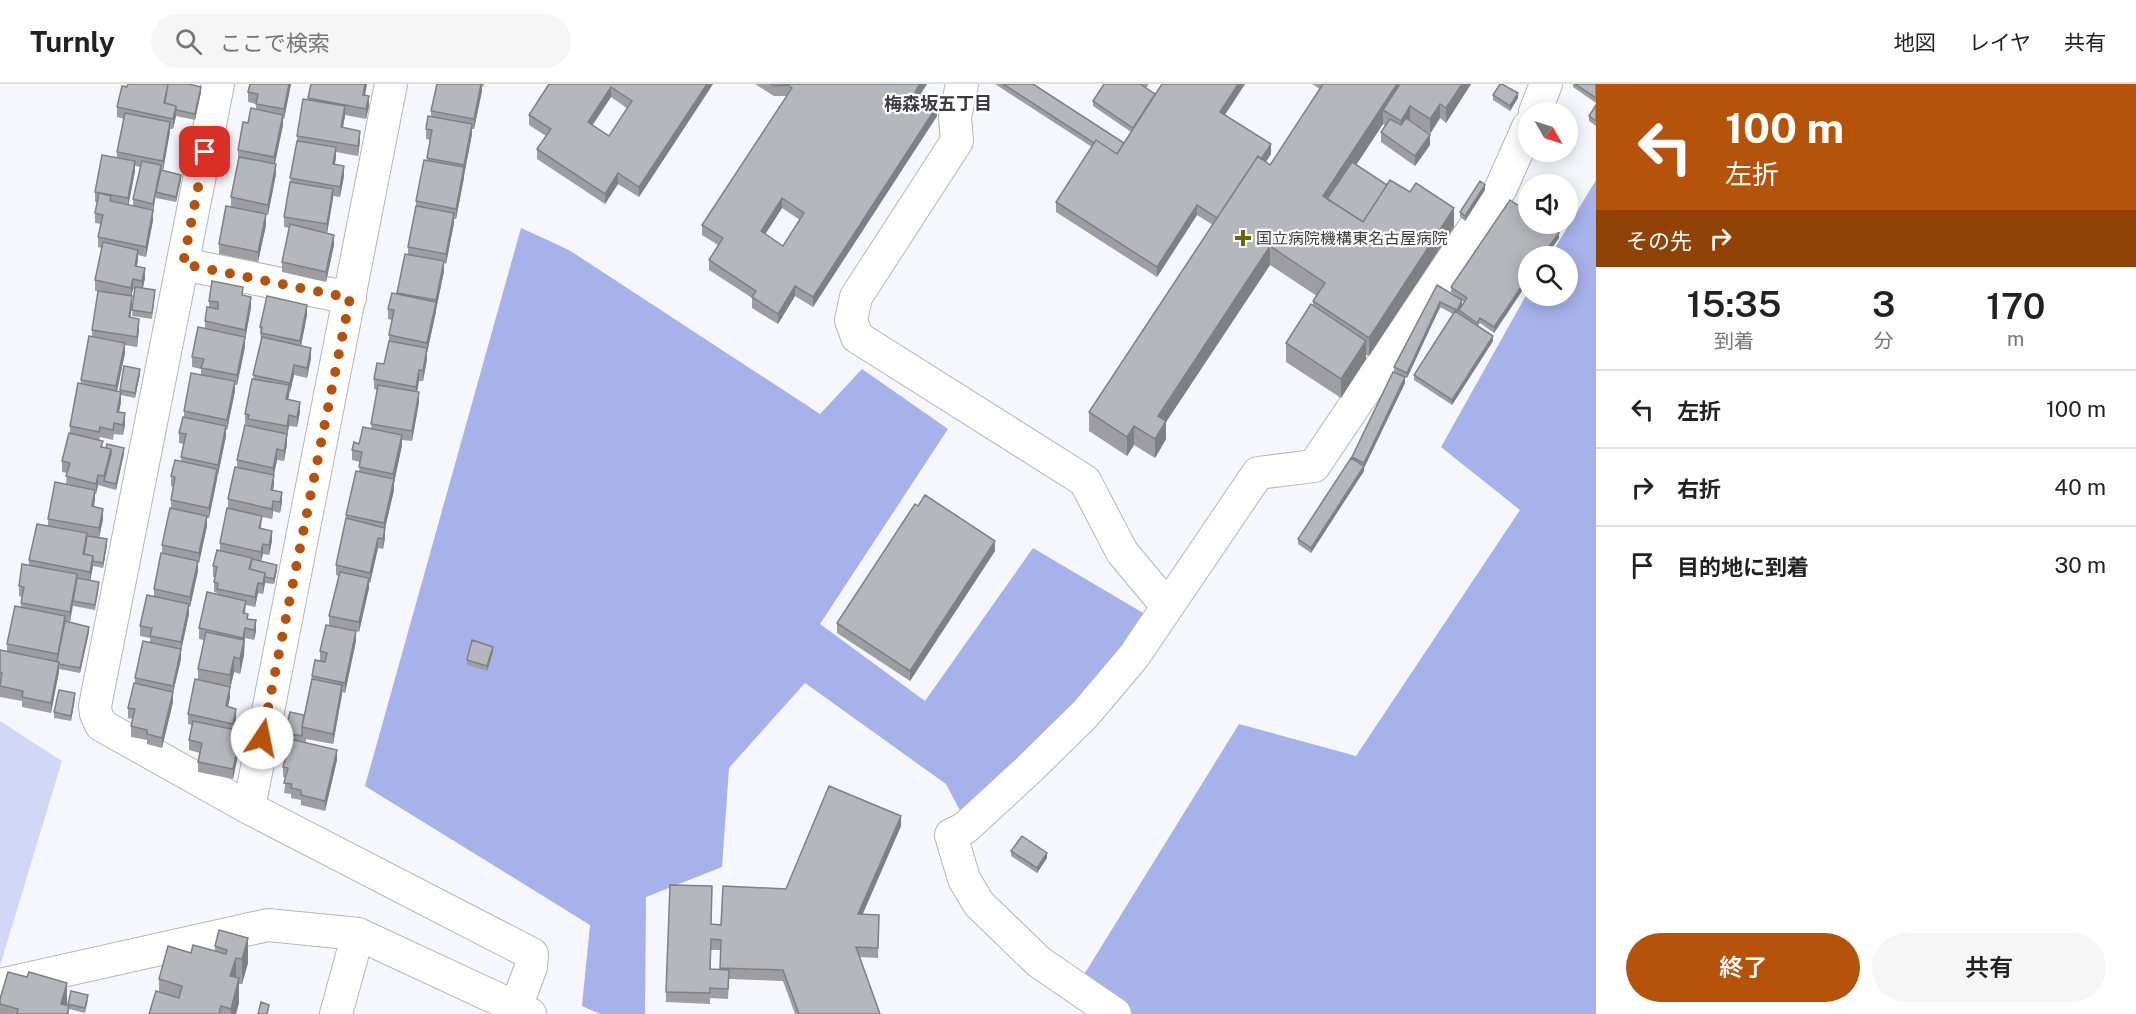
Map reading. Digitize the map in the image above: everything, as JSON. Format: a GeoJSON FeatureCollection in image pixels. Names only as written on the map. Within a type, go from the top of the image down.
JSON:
{"type":"FeatureCollection","features":[{"type":"Feature","properties":{"kind":"street"},"geometry":{"type":"LineString","coordinates":[[0,985],[268,925],[358,934],[523,1010],[532,954],[249,808],[101,725],[96,714],[95,706],[218,84]]}},
{"type":"Feature","properties":{"kind":"street"},"geometry":{"type":"LineString","coordinates":[[249,808],[392,84]]}},
{"type":"Feature","properties":{"kind":"street"},"geometry":{"type":"LineString","coordinates":[[962,84],[956,117],[957,141],[856,297],[851,320],[857,337],[1085,481],[1122,552],[1167,606]]}},
{"type":"Feature","properties":{"kind":"street"},"geometry":{"type":"LineString","coordinates":[[1539,102],[1546,84]]}},
{"type":"Feature","properties":{"kind":"street"},"geometry":{"type":"LineString","coordinates":[[1115,1014],[1039,962],[979,904],[964,879],[951,835],[965,828],[1085,714],[1134,656],[1258,473],[1314,466],[1501,188],[1518,150]]}},
{"type":"Feature","properties":{"kind":"street"},"geometry":{"type":"LineString","coordinates":[[183,264],[350,298]]}},
{"type":"Feature","properties":{"kind":"street"},"geometry":{"type":"LineString","coordinates":[[336,1014],[358,934]]}},
{"type":"Feature","properties":{"kind":"shaded area"},"geometry":{"type":"Polygon","coordinates":[[[1596,180],[1596,1014],[1120,1014],[1085,973],[1239,724],[1356,756],[1520,510],[1441,447],[1520,306],[1578,306],[1578,246],[1556,246],[1563,234],[1578,234],[1578,210],[1596,180]]]}},
{"type":"Feature","properties":{"kind":"shaded area"},"geometry":{"type":"Polygon","coordinates":[[[521,228],[569,250],[820,414],[862,369],[948,429],[820,624],[925,701],[1033,548],[1155,620],[963,816],[946,784],[805,683],[729,768],[722,867],[646,897],[645,1014],[600,1014],[582,1006],[590,925],[365,786],[521,228]]]}},
{"type":"Feature","properties":{"kind":"shaded area"},"geometry":{"type":"Polygon","coordinates":[[[0,721],[62,761],[0,966],[0,721]]]}},
{"type":"Feature","properties":{"kind":"building"},"geometry":{"type":"Polygon","coordinates":[[[128,84],[168,84],[164,103],[176,106],[173,119],[117,107],[122,86],[127,87],[128,84]]]}},
{"type":"Feature","properties":{"kind":"building"},"geometry":{"type":"Polygon","coordinates":[[[168,84],[189,84],[201,87],[195,114],[176,110],[176,106],[165,103],[168,84]]]}},
{"type":"Feature","properties":{"kind":"building"},"geometry":{"type":"Polygon","coordinates":[[[250,84],[289,84],[284,109],[256,104],[258,94],[248,92],[250,84]]]}},
{"type":"Feature","properties":{"kind":"building"},"geometry":{"type":"Polygon","coordinates":[[[311,84],[365,84],[363,95],[369,96],[366,109],[308,98],[311,84]]]}},
{"type":"Feature","properties":{"kind":"building"},"geometry":{"type":"Polygon","coordinates":[[[437,84],[481,84],[474,119],[431,111],[437,84]]]}},
{"type":"Feature","properties":{"kind":"building"},"geometry":{"type":"Polygon","coordinates":[[[549,84],[707,84],[639,187],[618,173],[605,194],[537,149],[551,129],[529,115],[549,84]],[[611,87],[588,122],[609,136],[632,101],[611,87]]]}},
{"type":"Feature","properties":{"kind":"building"},"geometry":{"type":"Polygon","coordinates":[[[771,84],[920,84],[915,92],[937,106],[813,297],[795,286],[778,314],[752,297],[756,291],[709,260],[723,238],[702,225],[792,88],[788,85],[774,86],[771,84]],[[782,198],[761,231],[783,246],[804,213],[782,198]]]}},
{"type":"Feature","properties":{"kind":"building"},"geometry":{"type":"Polygon","coordinates":[[[1003,84],[1033,84],[1124,143],[1117,154],[1096,140],[1094,143],[1003,84]]]}},
{"type":"Feature","properties":{"kind":"building"},"geometry":{"type":"Polygon","coordinates":[[[1104,84],[1140,84],[1155,94],[1133,128],[1093,101],[1104,84]]]}},
{"type":"Feature","properties":{"kind":"building"},"geometry":{"type":"Polygon","coordinates":[[[1162,84],[1238,84],[1220,112],[1271,144],[1261,159],[1258,156],[1217,218],[1197,205],[1157,267],[1056,202],[1096,140],[1117,154],[1162,84]]]}},
{"type":"Feature","properties":{"kind":"building"},"geometry":{"type":"Polygon","coordinates":[[[1323,84],[1397,84],[1323,196],[1363,222],[1390,180],[1410,192],[1416,183],[1454,208],[1369,338],[1313,301],[1325,283],[1270,246],[1158,416],[1166,421],[1155,439],[1134,426],[1127,437],[1089,412],[1258,156],[1270,165],[1323,84]]]}},
{"type":"Feature","properties":{"kind":"building"},"geometry":{"type":"Polygon","coordinates":[[[1400,84],[1462,84],[1446,108],[1440,104],[1430,119],[1410,106],[1401,121],[1383,110],[1400,84]]]}},
{"type":"Feature","properties":{"kind":"building"},"geometry":{"type":"Polygon","coordinates":[[[1500,84],[1518,93],[1510,106],[1493,95],[1500,84]]]}},
{"type":"Feature","properties":{"kind":"building"},"geometry":{"type":"Polygon","coordinates":[[[1575,84],[1596,84],[1596,98],[1575,84]]]}},
{"type":"Feature","properties":{"kind":"building"},"geometry":{"type":"Polygon","coordinates":[[[303,99],[345,106],[341,127],[360,131],[358,146],[297,136],[303,99]]]}},
{"type":"Feature","properties":{"kind":"building"},"geometry":{"type":"Polygon","coordinates":[[[1596,105],[1596,121],[1589,116],[1596,105]]]}},
{"type":"Feature","properties":{"kind":"building"},"geometry":{"type":"Polygon","coordinates":[[[251,108],[283,115],[274,157],[238,150],[243,122],[248,123],[251,108]]]}},
{"type":"Feature","properties":{"kind":"building"},"geometry":{"type":"Polygon","coordinates":[[[125,113],[170,122],[163,161],[117,152],[125,113]]]}},
{"type":"Feature","properties":{"kind":"building"},"geometry":{"type":"Polygon","coordinates":[[[428,116],[472,124],[464,165],[427,158],[432,130],[426,129],[428,116]]]}},
{"type":"Feature","properties":{"kind":"building"},"geometry":{"type":"Polygon","coordinates":[[[1406,118],[1430,135],[1415,156],[1381,132],[1390,119],[1401,125],[1406,118]]]}},
{"type":"Feature","properties":{"kind":"building"},"geometry":{"type":"Polygon","coordinates":[[[297,141],[336,147],[333,164],[344,166],[340,187],[290,178],[297,141]]]}},
{"type":"Feature","properties":{"kind":"building"},"geometry":{"type":"Polygon","coordinates":[[[102,155],[135,161],[128,198],[95,192],[102,155]]]}},
{"type":"Feature","properties":{"kind":"building"},"geometry":{"type":"Polygon","coordinates":[[[239,157],[276,164],[268,205],[231,197],[239,157]]]}},
{"type":"Feature","properties":{"kind":"building"},"geometry":{"type":"Polygon","coordinates":[[[424,160],[464,167],[456,209],[416,201],[424,160]]]}},
{"type":"Feature","properties":{"kind":"building"},"geometry":{"type":"Polygon","coordinates":[[[142,161],[161,165],[153,204],[133,199],[142,161]]]}},
{"type":"Feature","properties":{"kind":"building"},"geometry":{"type":"Polygon","coordinates":[[[1352,162],[1387,185],[1363,222],[1327,199],[1352,162]]]}},
{"type":"Feature","properties":{"kind":"building"},"geometry":{"type":"Polygon","coordinates":[[[161,170],[181,175],[176,197],[156,192],[161,170]]]}},
{"type":"Feature","properties":{"kind":"building"},"geometry":{"type":"Polygon","coordinates":[[[1480,181],[1485,185],[1465,216],[1460,212],[1480,181]]]}},
{"type":"Feature","properties":{"kind":"building"},"geometry":{"type":"Polygon","coordinates":[[[290,182],[333,189],[327,224],[284,217],[290,182]]]}},
{"type":"Feature","properties":{"kind":"building"},"geometry":{"type":"Polygon","coordinates":[[[99,193],[111,196],[110,201],[153,210],[146,247],[98,237],[103,215],[95,213],[99,193]]]}},
{"type":"Feature","properties":{"kind":"building"},"geometry":{"type":"Polygon","coordinates":[[[1510,200],[1518,205],[1518,234],[1558,234],[1549,246],[1518,246],[1518,292],[1494,327],[1480,318],[1477,323],[1459,310],[1467,298],[1451,287],[1510,200]]]}},
{"type":"Feature","properties":{"kind":"building"},"geometry":{"type":"Polygon","coordinates":[[[226,206],[266,214],[258,252],[219,244],[226,206]]]}},
{"type":"Feature","properties":{"kind":"building"},"geometry":{"type":"Polygon","coordinates":[[[416,206],[454,213],[446,254],[408,247],[416,206]]]}},
{"type":"Feature","properties":{"kind":"building"},"geometry":{"type":"Polygon","coordinates":[[[290,224],[334,235],[326,272],[282,262],[290,224]]]}},
{"type":"Feature","properties":{"kind":"building"},"geometry":{"type":"Polygon","coordinates":[[[103,242],[138,250],[135,266],[145,268],[142,281],[133,279],[131,288],[95,280],[103,242]]]}},
{"type":"Feature","properties":{"kind":"building"},"geometry":{"type":"Polygon","coordinates":[[[405,254],[444,261],[436,300],[397,293],[405,254]]]}},
{"type":"Feature","properties":{"kind":"building"},"geometry":{"type":"Polygon","coordinates":[[[212,281],[243,287],[242,295],[251,297],[245,330],[205,321],[207,307],[218,309],[218,302],[209,301],[212,281]]]}},
{"type":"Feature","properties":{"kind":"building"},"geometry":{"type":"Polygon","coordinates":[[[1437,285],[1462,300],[1457,310],[1440,302],[1407,373],[1394,367],[1437,285]]]}},
{"type":"Feature","properties":{"kind":"building"},"geometry":{"type":"Polygon","coordinates":[[[135,287],[155,290],[152,313],[132,310],[135,287]]]}},
{"type":"Feature","properties":{"kind":"building"},"geometry":{"type":"Polygon","coordinates":[[[98,291],[132,296],[129,317],[139,319],[137,337],[92,330],[98,291]]]}},
{"type":"Feature","properties":{"kind":"building"},"geometry":{"type":"Polygon","coordinates":[[[392,293],[436,302],[427,343],[389,335],[394,310],[388,309],[392,293]]]}},
{"type":"Feature","properties":{"kind":"building"},"geometry":{"type":"Polygon","coordinates":[[[267,296],[307,305],[300,341],[261,333],[262,327],[260,327],[267,296]]]}},
{"type":"Feature","properties":{"kind":"building"},"geometry":{"type":"Polygon","coordinates":[[[1311,304],[1366,341],[1341,379],[1286,343],[1311,304]]]}},
{"type":"Feature","properties":{"kind":"building"},"geometry":{"type":"Polygon","coordinates":[[[1455,311],[1493,336],[1452,400],[1414,375],[1455,311]]]}},
{"type":"Feature","properties":{"kind":"building"},"geometry":{"type":"Polygon","coordinates":[[[198,327],[245,337],[237,375],[201,368],[204,359],[192,357],[198,327]]]}},
{"type":"Feature","properties":{"kind":"building"},"geometry":{"type":"Polygon","coordinates":[[[89,336],[125,343],[116,386],[81,380],[89,336]]]}},
{"type":"Feature","properties":{"kind":"building"},"geometry":{"type":"Polygon","coordinates":[[[262,337],[311,348],[307,368],[294,365],[290,383],[253,375],[262,337]]]}},
{"type":"Feature","properties":{"kind":"building"},"geometry":{"type":"Polygon","coordinates":[[[389,341],[427,348],[423,371],[419,370],[416,387],[374,379],[377,363],[384,364],[389,341]]]}},
{"type":"Feature","properties":{"kind":"building"},"geometry":{"type":"Polygon","coordinates":[[[124,366],[140,369],[135,393],[120,390],[124,366]]]}},
{"type":"Feature","properties":{"kind":"building"},"geometry":{"type":"Polygon","coordinates":[[[1393,372],[1405,377],[1364,463],[1352,457],[1393,372]]]}},
{"type":"Feature","properties":{"kind":"building"},"geometry":{"type":"Polygon","coordinates":[[[191,373],[235,381],[227,420],[184,411],[191,373]]]}},
{"type":"Feature","properties":{"kind":"building"},"geometry":{"type":"Polygon","coordinates":[[[252,379],[289,385],[286,399],[300,402],[297,417],[289,415],[287,426],[248,419],[249,415],[245,414],[252,379]]]}},
{"type":"Feature","properties":{"kind":"building"},"geometry":{"type":"Polygon","coordinates":[[[78,383],[121,392],[117,412],[125,413],[123,425],[114,423],[113,430],[100,427],[99,432],[70,426],[78,383]]]}},
{"type":"Feature","properties":{"kind":"building"},"geometry":{"type":"Polygon","coordinates":[[[378,385],[419,392],[412,431],[371,424],[378,385]]]}},
{"type":"Feature","properties":{"kind":"building"},"geometry":{"type":"Polygon","coordinates":[[[183,417],[226,426],[218,465],[181,457],[186,434],[179,433],[183,417]]]}},
{"type":"Feature","properties":{"kind":"building"},"geometry":{"type":"Polygon","coordinates":[[[245,425],[287,434],[284,451],[277,449],[273,468],[237,460],[245,425]]]}},
{"type":"Feature","properties":{"kind":"building"},"geometry":{"type":"Polygon","coordinates":[[[363,427],[402,435],[393,474],[359,467],[362,452],[352,450],[354,442],[359,444],[363,427]]]}},
{"type":"Feature","properties":{"kind":"building"},"geometry":{"type":"Polygon","coordinates":[[[69,433],[103,441],[101,447],[111,449],[104,476],[98,475],[96,484],[66,476],[70,463],[62,461],[69,433]]]}},
{"type":"Feature","properties":{"kind":"building"},"geometry":{"type":"Polygon","coordinates":[[[107,444],[124,448],[116,484],[104,481],[111,454],[111,449],[106,448],[107,444]]]}},
{"type":"Feature","properties":{"kind":"building"},"geometry":{"type":"Polygon","coordinates":[[[1351,458],[1364,466],[1311,548],[1298,539],[1351,458]]]}},
{"type":"Feature","properties":{"kind":"building"},"geometry":{"type":"Polygon","coordinates":[[[175,460],[217,469],[209,508],[171,500],[175,477],[171,476],[175,460]]]}},
{"type":"Feature","properties":{"kind":"building"},"geometry":{"type":"Polygon","coordinates":[[[235,467],[274,475],[271,490],[282,492],[280,502],[273,501],[272,509],[228,499],[235,467]]]}},
{"type":"Feature","properties":{"kind":"building"},"geometry":{"type":"Polygon","coordinates":[[[356,471],[394,479],[384,523],[346,515],[356,471]]]}},
{"type":"Feature","properties":{"kind":"building"},"geometry":{"type":"Polygon","coordinates":[[[55,482],[95,490],[92,506],[103,509],[99,528],[48,519],[55,482]]]}},
{"type":"Feature","properties":{"kind":"building"},"geometry":{"type":"Polygon","coordinates":[[[925,495],[995,541],[910,671],[837,623],[915,504],[918,506],[925,495]]]}},
{"type":"Feature","properties":{"kind":"building"},"geometry":{"type":"Polygon","coordinates":[[[170,508],[207,516],[199,553],[162,545],[170,508]]]}},
{"type":"Feature","properties":{"kind":"building"},"geometry":{"type":"Polygon","coordinates":[[[227,508],[262,516],[259,528],[272,531],[269,545],[263,544],[261,552],[220,543],[227,508]]]}},
{"type":"Feature","properties":{"kind":"building"},"geometry":{"type":"Polygon","coordinates":[[[346,518],[385,528],[383,539],[378,538],[370,573],[336,565],[346,518]]]}},
{"type":"Feature","properties":{"kind":"building"},"geometry":{"type":"Polygon","coordinates":[[[37,524],[87,533],[83,554],[93,556],[90,572],[29,560],[37,524]]]}},
{"type":"Feature","properties":{"kind":"building"},"geometry":{"type":"Polygon","coordinates":[[[87,536],[107,539],[103,563],[93,561],[93,556],[84,554],[87,536]]]}},
{"type":"Feature","properties":{"kind":"building"},"geometry":{"type":"Polygon","coordinates":[[[217,550],[252,558],[249,569],[265,573],[263,584],[258,583],[255,597],[217,589],[218,583],[214,582],[217,567],[213,566],[217,550]]]}},
{"type":"Feature","properties":{"kind":"building"},"geometry":{"type":"Polygon","coordinates":[[[161,553],[198,561],[190,597],[154,589],[161,553]]]}},
{"type":"Feature","properties":{"kind":"building"},"geometry":{"type":"Polygon","coordinates":[[[252,559],[277,565],[274,579],[265,577],[265,573],[250,569],[252,559]]]}},
{"type":"Feature","properties":{"kind":"building"},"geometry":{"type":"Polygon","coordinates":[[[22,564],[77,574],[70,612],[21,603],[24,587],[19,586],[22,564]]]}},
{"type":"Feature","properties":{"kind":"building"},"geometry":{"type":"Polygon","coordinates":[[[340,572],[369,578],[359,622],[329,616],[340,572]]]}},
{"type":"Feature","properties":{"kind":"building"},"geometry":{"type":"Polygon","coordinates":[[[77,578],[99,582],[95,605],[73,601],[77,578]]]}},
{"type":"Feature","properties":{"kind":"building"},"geometry":{"type":"Polygon","coordinates":[[[207,592],[246,601],[243,613],[248,614],[247,619],[256,620],[254,630],[245,628],[243,638],[199,628],[207,592]]]}},
{"type":"Feature","properties":{"kind":"building"},"geometry":{"type":"Polygon","coordinates":[[[147,595],[189,604],[181,642],[150,636],[152,628],[140,626],[147,595]]]}},
{"type":"Feature","properties":{"kind":"building"},"geometry":{"type":"Polygon","coordinates":[[[15,606],[65,616],[58,654],[7,644],[15,606]]]}},
{"type":"Feature","properties":{"kind":"building"},"geometry":{"type":"Polygon","coordinates":[[[65,621],[89,627],[80,668],[59,664],[57,661],[65,621]]]}},
{"type":"Feature","properties":{"kind":"building"},"geometry":{"type":"Polygon","coordinates":[[[326,625],[356,631],[345,683],[312,676],[315,660],[325,662],[327,653],[320,651],[326,625]]]}},
{"type":"Feature","properties":{"kind":"building"},"geometry":{"type":"Polygon","coordinates":[[[206,632],[244,640],[240,659],[234,657],[230,675],[198,669],[206,632]]]}},
{"type":"Feature","properties":{"kind":"building"},"geometry":{"type":"Polygon","coordinates":[[[472,640],[493,647],[487,666],[467,660],[472,640]]]}},
{"type":"Feature","properties":{"kind":"building"},"geometry":{"type":"Polygon","coordinates":[[[143,641],[181,649],[173,686],[135,678],[143,641]]]}},
{"type":"Feature","properties":{"kind":"building"},"geometry":{"type":"Polygon","coordinates":[[[0,650],[59,662],[51,703],[22,697],[23,691],[0,686],[2,673],[0,673],[0,650]]]}},
{"type":"Feature","properties":{"kind":"building"},"geometry":{"type":"Polygon","coordinates":[[[195,679],[230,687],[226,706],[236,709],[233,724],[188,714],[195,679]]]}},
{"type":"Feature","properties":{"kind":"building"},"geometry":{"type":"Polygon","coordinates":[[[312,679],[342,685],[333,734],[302,727],[312,679]]]}},
{"type":"Feature","properties":{"kind":"building"},"geometry":{"type":"Polygon","coordinates":[[[134,683],[173,692],[162,738],[147,734],[147,730],[131,726],[135,709],[128,708],[134,683]]]}},
{"type":"Feature","properties":{"kind":"building"},"geometry":{"type":"Polygon","coordinates":[[[59,690],[75,693],[71,716],[54,712],[59,690]]]}},
{"type":"Feature","properties":{"kind":"building"},"geometry":{"type":"Polygon","coordinates":[[[290,712],[304,715],[302,736],[285,733],[290,712]]]}},
{"type":"Feature","properties":{"kind":"building"},"geometry":{"type":"Polygon","coordinates":[[[193,721],[241,731],[233,769],[198,762],[202,743],[189,740],[193,721]]]}},
{"type":"Feature","properties":{"kind":"building"},"geometry":{"type":"Polygon","coordinates":[[[290,739],[337,750],[325,801],[301,795],[301,790],[291,788],[292,784],[284,783],[288,768],[283,767],[290,739]]]}},
{"type":"Feature","properties":{"kind":"building"},"geometry":{"type":"Polygon","coordinates":[[[829,786],[901,816],[858,914],[879,915],[878,948],[856,947],[880,1014],[799,1014],[783,970],[720,968],[721,940],[711,939],[710,969],[729,970],[728,989],[710,988],[710,993],[666,992],[670,885],[712,886],[711,924],[721,925],[723,886],[786,889],[829,786]]]}},
{"type":"Feature","properties":{"kind":"building"},"geometry":{"type":"Polygon","coordinates":[[[1022,836],[1047,853],[1037,868],[1011,851],[1022,836]]]}},
{"type":"Feature","properties":{"kind":"building"},"geometry":{"type":"Polygon","coordinates":[[[219,930],[248,938],[242,959],[236,958],[230,976],[239,978],[231,1009],[221,1006],[219,1014],[149,1014],[156,991],[179,998],[182,986],[159,979],[168,946],[191,953],[193,945],[226,954],[227,950],[215,946],[219,930]]]}},
{"type":"Feature","properties":{"kind":"building"},"geometry":{"type":"Polygon","coordinates":[[[8,972],[27,977],[29,972],[67,983],[61,1004],[69,1006],[67,1014],[17,1014],[18,1009],[0,1004],[8,972]]]}},
{"type":"Feature","properties":{"kind":"building"},"geometry":{"type":"Polygon","coordinates":[[[71,991],[88,995],[85,1008],[68,1004],[71,991]]]}},
{"type":"Feature","properties":{"kind":"building"},"geometry":{"type":"Polygon","coordinates":[[[261,1002],[269,1005],[267,1014],[258,1014],[261,1002]]]}},
{"type":"Feature","properties":{"kind":"place","name":"国立病院機構東名古屋病院"},"geometry":{"type":"Point","coordinates":[1243,238]}},
{"type":"Feature","properties":{"kind":"district","name":"梅森坂五丁目"},"geometry":{"type":"Point","coordinates":[938,104]}},
{"type":"Feature","properties":{"kind":"route"},"geometry":{"type":"LineString","coordinates":[[205,152],[183,264],[350,298],[262,738]]}}]}
